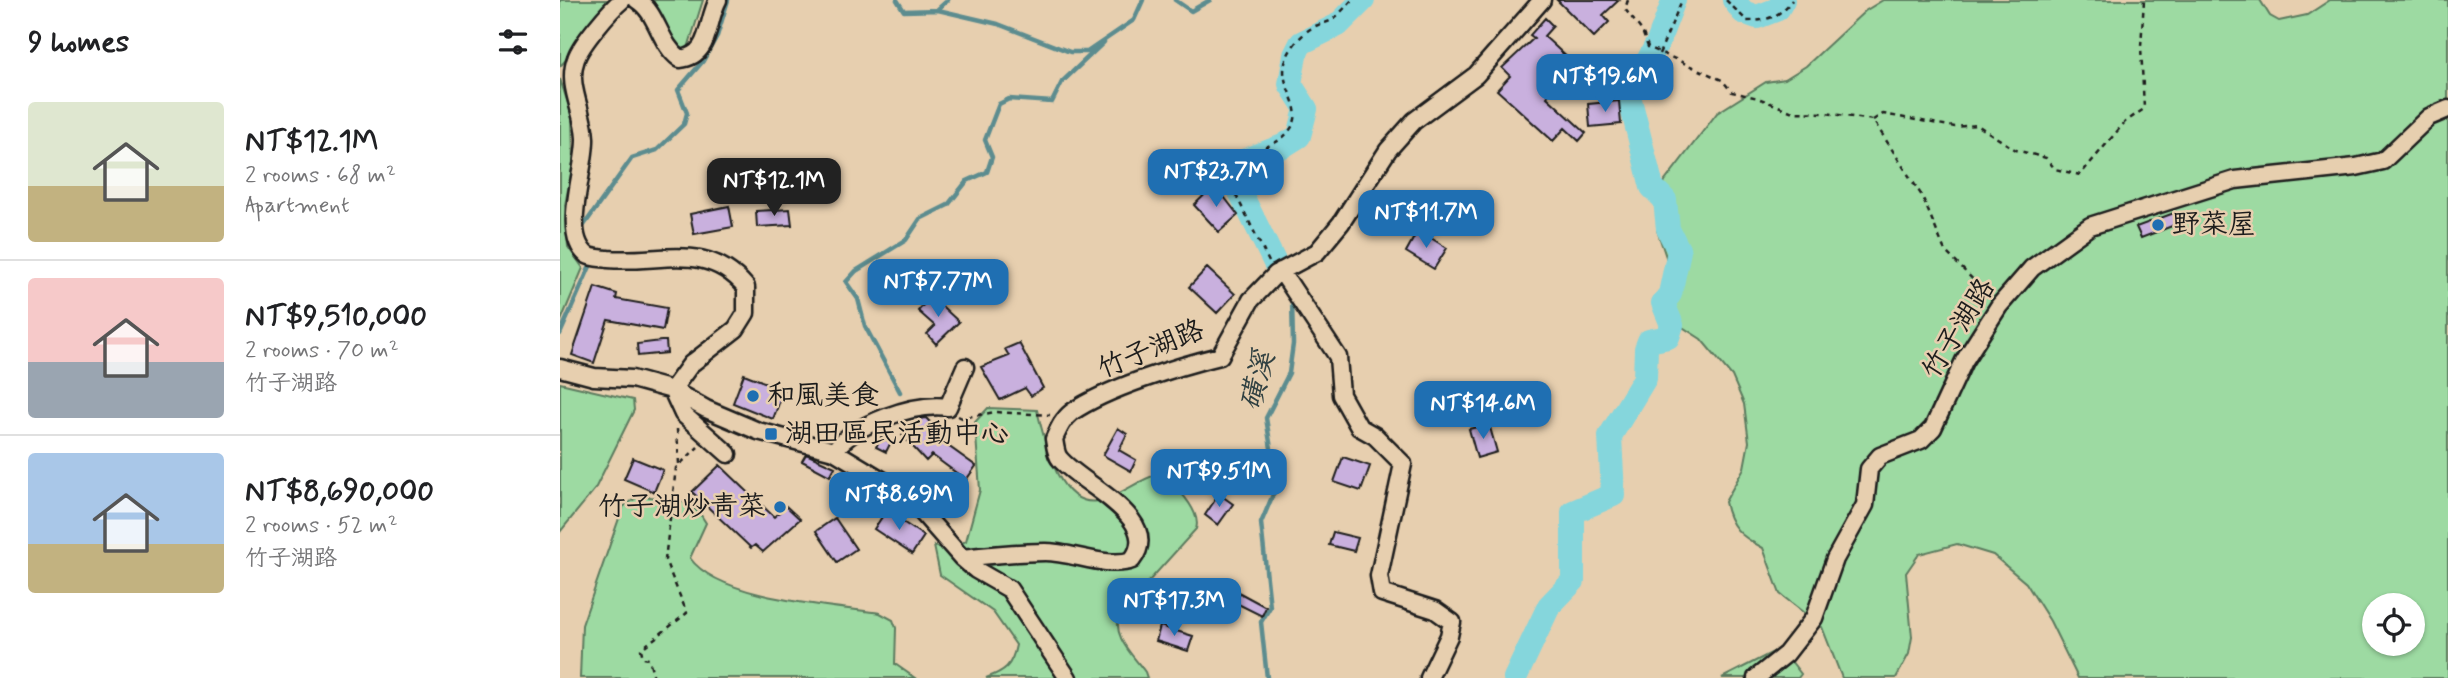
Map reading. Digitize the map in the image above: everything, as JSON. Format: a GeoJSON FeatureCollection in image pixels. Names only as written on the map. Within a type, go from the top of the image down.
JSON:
{"type":"FeatureCollection","features":[{"type":"Feature","properties":{"kind":"street"},"geometry":{"type":"LineString","coordinates":[[622,0],[576,58],[573,83],[585,138],[572,231],[578,246],[590,257],[626,261],[654,261],[672,255],[693,256],[736,275],[747,287],[746,313],[736,329],[691,364],[672,390]]}},
{"type":"Feature","properties":{"kind":"street"},"geometry":{"type":"LineString","coordinates":[[637,0],[646,6],[670,52],[680,59],[691,58],[700,49],[718,0]]}},
{"type":"Feature","properties":{"kind":"street","name":"竹子湖路"},"geometry":{"type":"LineString","coordinates":[[1071,413],[1178,366],[1220,356],[1251,300],[1279,273],[1317,251],[1341,223],[1388,150],[1414,121],[1476,75],[1542,0]]}},
{"type":"Feature","properties":{"kind":"street","name":"竹子湖路"},"geometry":{"type":"LineString","coordinates":[[1756,678],[1786,654],[1814,618],[1835,559],[1865,505],[1869,469],[1880,456],[1921,440],[1933,428],[1964,361],[1999,306],[2032,268],[2090,226],[2235,180],[2356,167],[2383,160],[2429,117],[2448,110]]}},
{"type":"Feature","properties":{"kind":"street"},"geometry":{"type":"LineString","coordinates":[[1279,273],[1338,358],[1342,395],[1359,427],[1375,436],[1403,464],[1379,576],[1382,593],[1435,610],[1452,622],[1429,678]]}},
{"type":"Feature","properties":{"kind":"street"},"geometry":{"type":"LineString","coordinates":[[834,451],[841,442],[898,411],[948,407],[965,367]]}},
{"type":"Feature","properties":{"kind":"street"},"geometry":{"type":"LineString","coordinates":[[560,368],[594,377],[632,379],[672,390],[706,409],[758,431],[834,451],[907,495],[962,558],[976,570],[1009,589],[1068,678]]}},
{"type":"Feature","properties":{"kind":"street"},"geometry":{"type":"LineString","coordinates":[[672,390],[683,414],[728,454]]}},
{"type":"Feature","properties":{"kind":"street"},"geometry":{"type":"LineString","coordinates":[[962,558],[1046,552],[1083,555],[1120,565],[1132,560],[1139,551],[1140,532],[1105,493],[1059,458],[1054,439],[1071,413]]}},
{"type":"Feature","properties":{"kind":"path"},"geometry":{"type":"LineString","coordinates":[[1279,273],[1236,195],[1235,167],[1238,159],[1279,140],[1293,127],[1297,117],[1286,87],[1286,58],[1301,37],[1319,24],[1333,20],[1352,0]]}},
{"type":"Feature","properties":{"kind":"path"},"geometry":{"type":"LineString","coordinates":[[1628,0],[1625,9],[1642,31],[1648,47],[1722,80],[1732,92],[1758,98],[1793,112],[1826,113],[1873,120],[1883,114],[1955,127],[1977,125],[2016,150],[2046,158],[2054,169],[2080,175],[2125,122],[2144,108],[2141,46],[2144,0]]}},
{"type":"Feature","properties":{"kind":"path"},"geometry":{"type":"LineString","coordinates":[[1659,54],[1682,0]]}},
{"type":"Feature","properties":{"kind":"path"},"geometry":{"type":"LineString","coordinates":[[1726,0],[1746,21],[1763,21],[1779,15],[1791,0]]}},
{"type":"Feature","properties":{"kind":"path"},"geometry":{"type":"LineString","coordinates":[[1873,120],[1922,196],[1945,251],[1999,306]]}},
{"type":"Feature","properties":{"kind":"path"},"geometry":{"type":"LineString","coordinates":[[948,407],[962,418],[995,412],[1048,416],[1059,408],[1071,413]]}},
{"type":"Feature","properties":{"kind":"path"},"geometry":{"type":"LineString","coordinates":[[654,678],[653,667],[649,659],[643,658],[641,649],[687,613],[666,560],[671,490],[680,464],[676,432],[683,414]]}},
{"type":"Feature","properties":{"kind":"path"},"geometry":{"type":"LineString","coordinates":[[680,464],[689,459],[705,435]]}},
{"type":"Feature","properties":{"kind":"green space"},"geometry":{"type":"Polygon","coordinates":[[[560,0],[610,0],[577,49],[560,66],[560,0]]]}},
{"type":"Feature","properties":{"kind":"green space"},"geometry":{"type":"Polygon","coordinates":[[[653,0],[703,0],[688,48],[682,50],[676,47],[653,0]]]}},
{"type":"Feature","properties":{"kind":"green space"},"geometry":{"type":"Polygon","coordinates":[[[1883,0],[2260,0],[2270,16],[2279,21],[2307,15],[2330,0],[2448,0],[2448,678],[2078,678],[2050,621],[2026,583],[1993,555],[1957,544],[1919,554],[1906,573],[1912,637],[1909,654],[1896,678],[1842,678],[1822,627],[1780,594],[1763,548],[1742,535],[1730,518],[1725,502],[1744,468],[1749,442],[1744,404],[1732,376],[1701,339],[1681,326],[1670,310],[1666,257],[1657,230],[1657,203],[1665,181],[1717,113],[1766,82],[1785,79],[1806,66],[1865,11],[1883,0]]]}},
{"type":"Feature","properties":{"kind":"green space"},"geometry":{"type":"Polygon","coordinates":[[[560,79],[572,116],[573,163],[565,205],[568,247],[583,268],[560,323],[560,79]]]}},
{"type":"Feature","properties":{"kind":"green space"},"geometry":{"type":"Polygon","coordinates":[[[560,383],[633,400],[634,410],[595,489],[560,532],[560,383]]]}},
{"type":"Feature","properties":{"kind":"green space"},"geometry":{"type":"Polygon","coordinates":[[[988,408],[1037,410],[1055,468],[1072,494],[1084,500],[1105,499],[1158,474],[1178,490],[1191,506],[1197,522],[1196,529],[1120,613],[1118,629],[1121,637],[1147,678],[986,678],[1007,667],[1016,645],[993,612],[940,575],[934,546],[947,550],[966,541],[980,490],[975,422],[988,408]]]}},
{"type":"Feature","properties":{"kind":"green space"},"geometry":{"type":"Polygon","coordinates":[[[639,496],[677,500],[686,503],[700,514],[706,523],[690,558],[704,572],[725,583],[778,598],[880,613],[893,620],[896,628],[895,664],[915,678],[580,678],[582,625],[623,507],[639,496]]]}},
{"type":"Feature","properties":{"kind":"green space"},"geometry":{"type":"Polygon","coordinates":[[[1781,648],[1801,674],[1798,678],[1722,678],[1781,648]]]}},
{"type":"Feature","properties":{"kind":"building"},"geometry":{"type":"Polygon","coordinates":[[[1557,0],[1619,0],[1603,15],[1609,22],[1594,37],[1557,0]]]}},
{"type":"Feature","properties":{"kind":"building"},"geometry":{"type":"Polygon","coordinates":[[[1545,18],[1553,26],[1544,36],[1572,62],[1547,97],[1586,133],[1579,141],[1565,128],[1553,141],[1497,90],[1510,76],[1502,68],[1534,38],[1530,35],[1545,18]]]}},
{"type":"Feature","properties":{"kind":"building"},"geometry":{"type":"Polygon","coordinates":[[[1619,101],[1621,124],[1590,127],[1588,104],[1619,101]]]}},
{"type":"Feature","properties":{"kind":"building"},"geometry":{"type":"Polygon","coordinates":[[[1215,185],[1238,215],[1219,232],[1194,205],[1215,185]]]}},
{"type":"Feature","properties":{"kind":"building"},"geometry":{"type":"Polygon","coordinates":[[[729,206],[733,227],[694,234],[690,214],[729,206]]]}},
{"type":"Feature","properties":{"kind":"building"},"geometry":{"type":"Polygon","coordinates":[[[790,209],[792,225],[757,227],[756,211],[790,209]]]}},
{"type":"Feature","properties":{"kind":"building","name":"野菜屋"},"geometry":{"type":"Polygon","coordinates":[[[2174,213],[2180,223],[2141,238],[2136,227],[2174,213]]]}},
{"type":"Feature","properties":{"kind":"building"},"geometry":{"type":"Polygon","coordinates":[[[1418,230],[1447,248],[1434,269],[1406,252],[1418,230]]]}},
{"type":"Feature","properties":{"kind":"building"},"geometry":{"type":"Polygon","coordinates":[[[1207,268],[1235,294],[1217,313],[1189,287],[1207,268]]]}},
{"type":"Feature","properties":{"kind":"building"},"geometry":{"type":"Polygon","coordinates":[[[595,287],[617,294],[616,299],[667,308],[663,330],[608,320],[594,363],[572,355],[595,287]]]}},
{"type":"Feature","properties":{"kind":"building"},"geometry":{"type":"Polygon","coordinates":[[[931,296],[959,322],[936,344],[927,334],[935,326],[918,311],[931,296]]]}},
{"type":"Feature","properties":{"kind":"building"},"geometry":{"type":"Polygon","coordinates":[[[666,341],[667,353],[638,356],[637,344],[666,341]]]}},
{"type":"Feature","properties":{"kind":"building"},"geometry":{"type":"Polygon","coordinates":[[[1019,343],[1043,388],[1031,396],[1025,388],[1000,400],[981,367],[1009,356],[1005,349],[1019,343]]]}},
{"type":"Feature","properties":{"kind":"building"},"geometry":{"type":"Polygon","coordinates":[[[744,374],[784,390],[773,419],[733,403],[744,374]]]}},
{"type":"Feature","properties":{"kind":"building"},"geometry":{"type":"Polygon","coordinates":[[[926,418],[947,440],[944,443],[976,466],[966,480],[932,455],[926,461],[902,435],[919,419],[926,418]]]}},
{"type":"Feature","properties":{"kind":"building"},"geometry":{"type":"Polygon","coordinates":[[[1489,424],[1497,452],[1477,458],[1469,429],[1489,424]]]}},
{"type":"Feature","properties":{"kind":"building"},"geometry":{"type":"Polygon","coordinates":[[[1118,428],[1127,434],[1119,450],[1136,460],[1131,471],[1103,455],[1118,428]]]}},
{"type":"Feature","properties":{"kind":"building"},"geometry":{"type":"Polygon","coordinates":[[[881,437],[891,442],[886,452],[876,447],[881,437]]]}},
{"type":"Feature","properties":{"kind":"building"},"geometry":{"type":"Polygon","coordinates":[[[806,454],[835,467],[830,476],[802,461],[806,454]]]}},
{"type":"Feature","properties":{"kind":"building"},"geometry":{"type":"Polygon","coordinates":[[[1343,457],[1370,466],[1361,491],[1334,482],[1343,457]]]}},
{"type":"Feature","properties":{"kind":"building"},"geometry":{"type":"Polygon","coordinates":[[[633,458],[663,470],[654,492],[624,479],[633,458]]]}},
{"type":"Feature","properties":{"kind":"building"},"geometry":{"type":"Polygon","coordinates":[[[720,465],[774,517],[786,506],[800,519],[763,552],[755,545],[751,548],[692,492],[720,465]]]}},
{"type":"Feature","properties":{"kind":"building"},"geometry":{"type":"Polygon","coordinates":[[[1219,494],[1233,504],[1218,525],[1205,515],[1219,494]]]}},
{"type":"Feature","properties":{"kind":"building"},"geometry":{"type":"Polygon","coordinates":[[[886,511],[924,536],[912,554],[874,529],[886,511]]]}},
{"type":"Feature","properties":{"kind":"building"},"geometry":{"type":"Polygon","coordinates":[[[835,518],[856,549],[837,562],[816,531],[835,518]]]}},
{"type":"Feature","properties":{"kind":"building"},"geometry":{"type":"Polygon","coordinates":[[[1333,532],[1358,538],[1354,551],[1329,545],[1333,532]]]}},
{"type":"Feature","properties":{"kind":"building"},"geometry":{"type":"Polygon","coordinates":[[[1140,585],[1157,602],[1146,614],[1128,598],[1140,585]]]}},
{"type":"Feature","properties":{"kind":"building"},"geometry":{"type":"Polygon","coordinates":[[[1227,586],[1266,607],[1262,616],[1222,596],[1227,586]]]}},
{"type":"Feature","properties":{"kind":"building"},"geometry":{"type":"Polygon","coordinates":[[[1160,626],[1193,636],[1188,651],[1156,641],[1160,626]]]}},
{"type":"Feature","properties":{"kind":"waterway"},"geometry":{"type":"LineString","coordinates":[[582,228],[632,158],[657,150],[684,124],[687,113],[678,90],[703,61],[717,36],[728,0]]}},
{"type":"Feature","properties":{"kind":"waterway"},"geometry":{"type":"LineString","coordinates":[[897,0],[904,11],[938,10],[998,24],[1070,52],[1087,52],[1134,20],[1143,0]]}},
{"type":"Feature","properties":{"kind":"waterway"},"geometry":{"type":"LineString","coordinates":[[938,9],[948,0]]}},
{"type":"Feature","properties":{"kind":"waterway"},"geometry":{"type":"LineString","coordinates":[[1175,0],[1191,11],[1210,0]]}},
{"type":"Feature","properties":{"kind":"waterway"},"geometry":{"type":"LineString","coordinates":[[1275,263],[1240,192],[1241,162],[1283,146],[1299,136],[1306,109],[1290,84],[1295,55],[1301,43],[1338,25],[1363,0]]}},
{"type":"Feature","properties":{"kind":"waterway"},"geometry":{"type":"LineString","coordinates":[[1515,678],[1549,606],[1573,581],[1573,512],[1613,495],[1610,436],[1645,378],[1646,349],[1649,341],[1668,337],[1672,325],[1663,303],[1670,294],[1679,251],[1668,229],[1665,200],[1652,187],[1629,96],[1658,42],[1674,0]]}},
{"type":"Feature","properties":{"kind":"waterway"},"geometry":{"type":"LineString","coordinates":[[1734,0],[1743,12],[1757,17],[1778,9],[1783,0]]}},
{"type":"Feature","properties":{"kind":"waterway"},"geometry":{"type":"LineString","coordinates":[[900,392],[865,326],[858,299],[846,282],[856,271],[906,240],[920,219],[948,205],[967,181],[987,172],[992,157],[985,140],[999,104],[1009,99],[1052,102],[1062,82],[1104,42]]}},
{"type":"Feature","properties":{"kind":"waterway"},"geometry":{"type":"LineString","coordinates":[[560,334],[591,264]]}},
{"type":"Feature","properties":{"kind":"waterway","name":"磺溪"},"geometry":{"type":"LineString","coordinates":[[1267,678],[1261,622],[1270,607],[1261,523],[1277,485],[1266,418],[1289,373],[1293,344],[1292,298]]}},
{"type":"Feature","properties":{"kind":"place","name":"野菜屋"},"geometry":{"type":"Point","coordinates":[2158,225]}},
{"type":"Feature","properties":{"kind":"place","name":"和風美食"},"geometry":{"type":"Point","coordinates":[753,396]}},
{"type":"Feature","properties":{"kind":"place","name":"湖田區民活動中心"},"geometry":{"type":"Point","coordinates":[771,434]}},
{"type":"Feature","properties":{"kind":"place","name":"竹子湖炒青菜"},"geometry":{"type":"Point","coordinates":[780,507]}}]}
